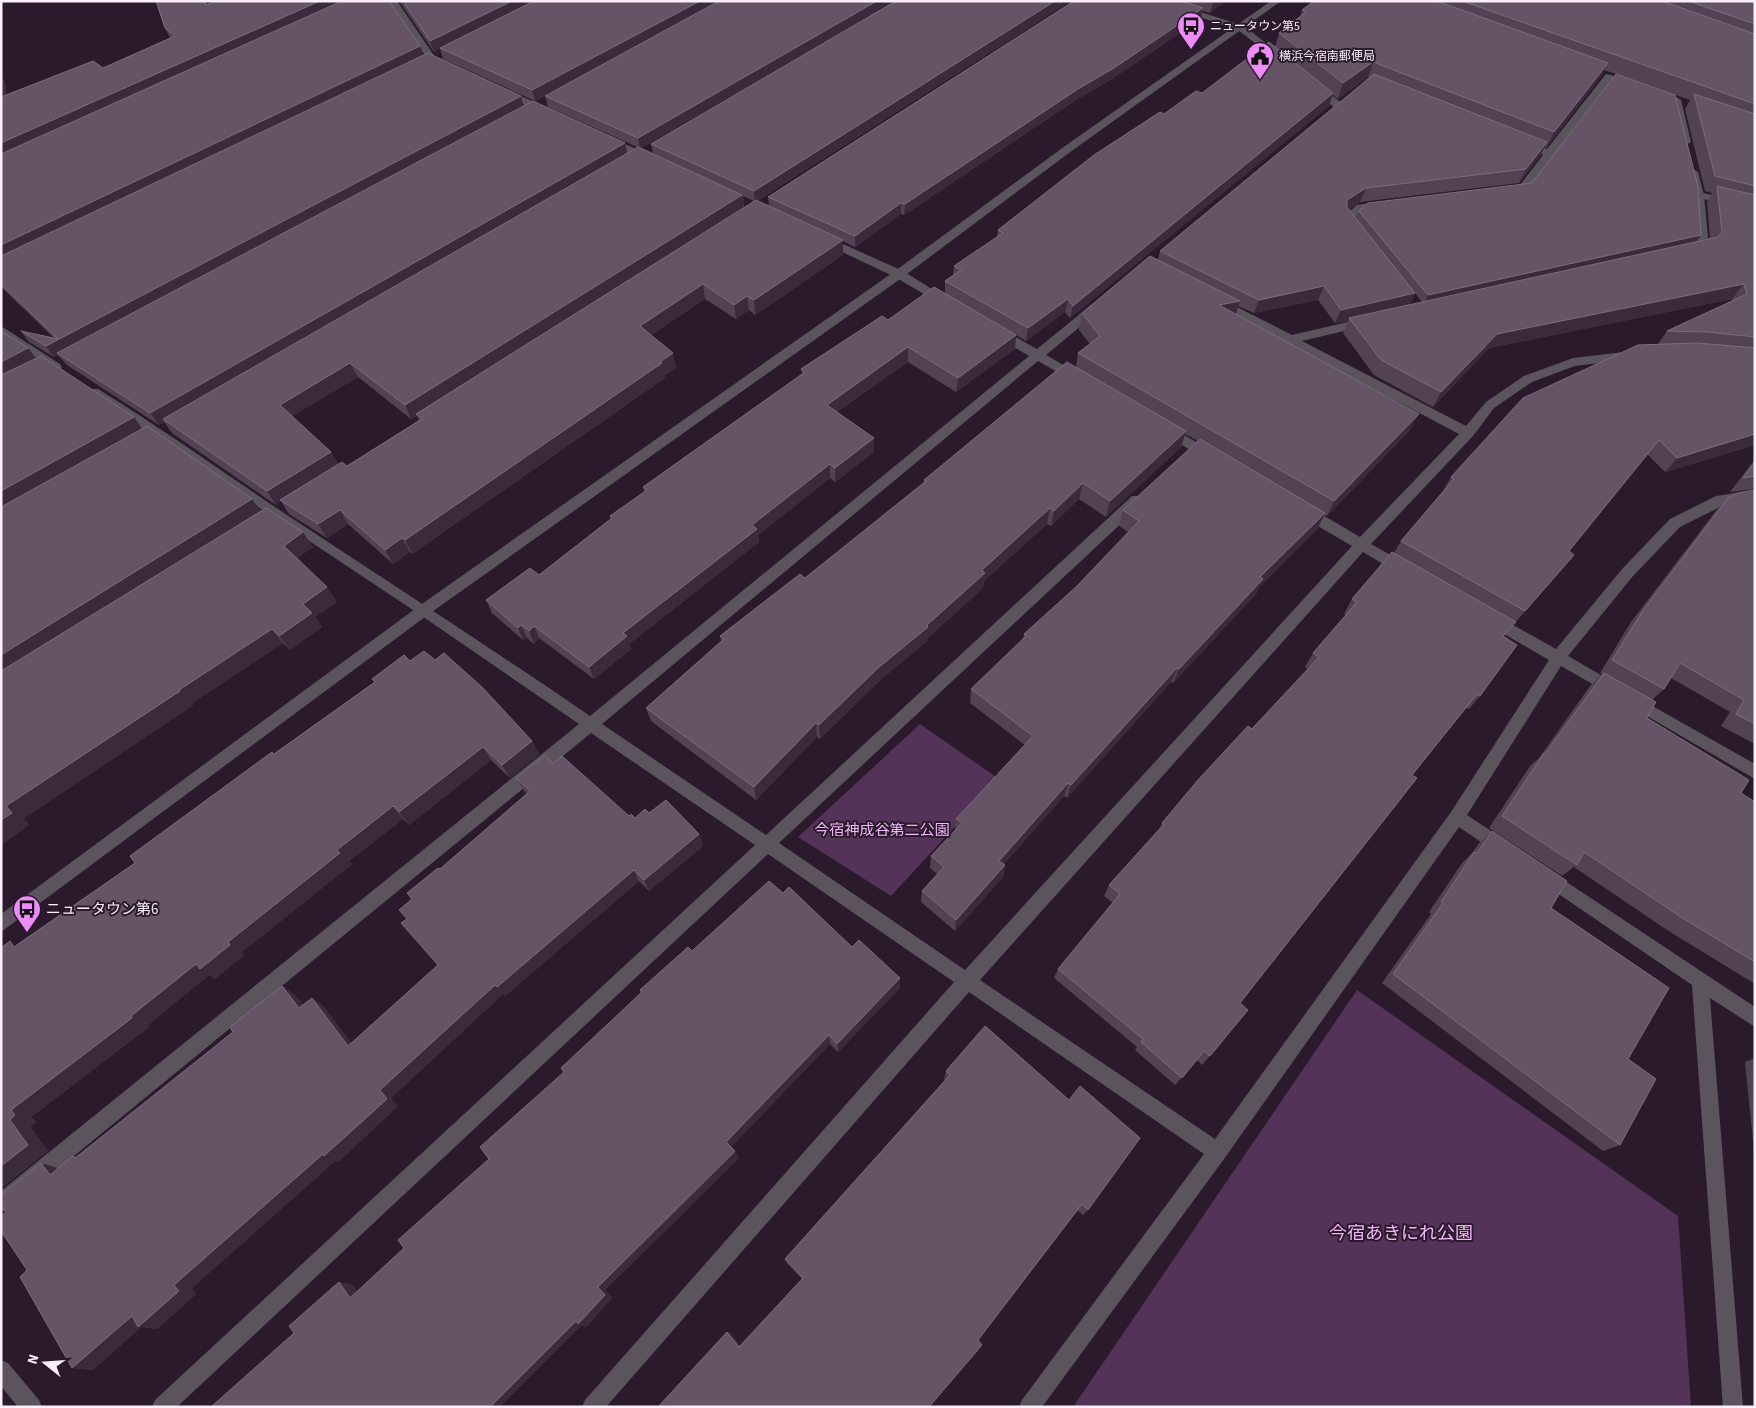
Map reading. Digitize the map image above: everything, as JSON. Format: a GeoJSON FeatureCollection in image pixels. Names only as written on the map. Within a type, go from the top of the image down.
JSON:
{"type":"FeatureCollection","features":[{"type":"Feature","properties":{"kind":"street"},"geometry":{"type":"LineString","coordinates":[[392,1],[428,61],[458,70]]}},
{"type":"Feature","properties":{"kind":"street"},"geometry":{"type":"LineString","coordinates":[[1156,1],[1241,28],[1286,64]]}},
{"type":"Feature","properties":{"kind":"street"},"geometry":{"type":"LineString","coordinates":[[1,924],[424,610],[899,274],[1069,148],[1277,1]]}},
{"type":"Feature","properties":{"kind":"street"},"geometry":{"type":"LineString","coordinates":[[428,61],[449,50]]}},
{"type":"Feature","properties":{"kind":"street"},"geometry":{"type":"LineString","coordinates":[[1494,191],[1523,188],[1609,76]]}},
{"type":"Feature","properties":{"kind":"street"},"geometry":{"type":"LineString","coordinates":[[1309,82],[1339,106]]}},
{"type":"Feature","properties":{"kind":"street"},"geometry":{"type":"LineString","coordinates":[[493,87],[532,109],[554,115]]}},
{"type":"Feature","properties":{"kind":"street"},"geometry":{"type":"LineString","coordinates":[[1324,118],[1353,94]]}},
{"type":"Feature","properties":{"kind":"street"},"geometry":{"type":"LineString","coordinates":[[532,109],[553,97]]}},
{"type":"Feature","properties":{"kind":"street"},"geometry":{"type":"LineString","coordinates":[[1675,253],[1703,247],[1699,195],[1676,100]]}},
{"type":"Feature","properties":{"kind":"street"},"geometry":{"type":"LineString","coordinates":[[597,135],[659,163]]}},
{"type":"Feature","properties":{"kind":"street"},"geometry":{"type":"LineString","coordinates":[[1512,139],[1549,154]]}},
{"type":"Feature","properties":{"kind":"street"},"geometry":{"type":"LineString","coordinates":[[1699,195],[1755,208]]}},
{"type":"Feature","properties":{"kind":"street"},"geometry":{"type":"LineString","coordinates":[[1365,241],[1347,218],[1361,207],[1399,203]]}},
{"type":"Feature","properties":{"kind":"street"},"geometry":{"type":"LineString","coordinates":[[819,237],[899,274],[956,308]]}},
{"type":"Feature","properties":{"kind":"street"},"geometry":{"type":"LineString","coordinates":[[1206,296],[1468,433]]}},
{"type":"Feature","properties":{"kind":"street"},"geometry":{"type":"LineString","coordinates":[[1,1203],[591,724],[1103,302]]}},
{"type":"Feature","properties":{"kind":"street"},"geometry":{"type":"LineString","coordinates":[[1292,340],[1374,320]]}},
{"type":"Feature","properties":{"kind":"street"},"geometry":{"type":"LineString","coordinates":[[989,327],[1088,384]]}},
{"type":"Feature","properties":{"kind":"street"},"geometry":{"type":"LineString","coordinates":[[1,330],[159,433],[276,514],[424,610],[768,843],[1217,1152]]}},
{"type":"Feature","properties":{"kind":"street"},"geometry":{"type":"LineString","coordinates":[[592,1407],[968,980],[1361,545],[1468,433],[1490,405],[1528,379],[1573,362],[1648,353]]}},
{"type":"Feature","properties":{"kind":"street"},"geometry":{"type":"LineString","coordinates":[[1153,422],[1219,461]]}},
{"type":"Feature","properties":{"kind":"street"},"geometry":{"type":"LineString","coordinates":[[1180,460],[1194,446]]}},
{"type":"Feature","properties":{"kind":"street"},"geometry":{"type":"LineString","coordinates":[[162,1407],[1151,486]]}},
{"type":"Feature","properties":{"kind":"street"},"geometry":{"type":"LineString","coordinates":[[1029,1407],[1217,1152],[1457,817],[1558,658],[1628,572],[1675,523],[1721,500],[1755,495]]}},
{"type":"Feature","properties":{"kind":"street"},"geometry":{"type":"LineString","coordinates":[[1294,506],[1413,574]]}},
{"type":"Feature","properties":{"kind":"street"},"geometry":{"type":"LineString","coordinates":[[1481,614],[1755,772]]}},
{"type":"Feature","properties":{"kind":"street"},"geometry":{"type":"LineString","coordinates":[[1457,817],[1513,855]]}},
{"type":"Feature","properties":{"kind":"street"},"geometry":{"type":"LineString","coordinates":[[1530,866],[1755,1018]]}},
{"type":"Feature","properties":{"kind":"street"},"geometry":{"type":"LineString","coordinates":[[1700,980],[1733,1407]]}},
{"type":"Feature","properties":{"kind":"street"},"geometry":{"type":"LineString","coordinates":[[1,1370],[32,1407]]}},
{"type":"Feature","properties":{"kind":"green space","name":"今宿神成谷第二公園"},"geometry":{"type":"Polygon","coordinates":[[[920,724],[999,779],[891,896],[798,837],[920,724]]]}},
{"type":"Feature","properties":{"kind":"green space","name":"今宿あきにれ公園"},"geometry":{"type":"Polygon","coordinates":[[[1357,990],[1678,1216],[1691,1407],[1073,1407],[1357,990]]]}},
{"type":"Feature","properties":{"kind":"building"},"geometry":{"type":"Polygon","coordinates":[[[156,1],[205,1],[206,5],[215,1],[320,1],[1,143],[1,97],[93,61],[103,68],[175,36],[165,28],[156,1]]]}},
{"type":"Feature","properties":{"kind":"building"},"geometry":{"type":"Polygon","coordinates":[[[342,1],[389,1],[420,46],[1,245],[1,154],[342,1]]]}},
{"type":"Feature","properties":{"kind":"building"},"geometry":{"type":"Polygon","coordinates":[[[403,1],[512,1],[430,41],[403,1]]]}},
{"type":"Feature","properties":{"kind":"building"},"geometry":{"type":"Polygon","coordinates":[[[534,1],[700,1],[532,90],[440,48],[534,1]]]}},
{"type":"Feature","properties":{"kind":"building"},"geometry":{"type":"Polygon","coordinates":[[[719,1],[877,1],[638,138],[545,96],[719,1]]]}},
{"type":"Feature","properties":{"kind":"building"},"geometry":{"type":"Polygon","coordinates":[[[896,1],[1055,1],[754,191],[651,144],[896,1]]]}},
{"type":"Feature","properties":{"kind":"building"},"geometry":{"type":"Polygon","coordinates":[[[1074,1],[1182,1],[1203,8],[905,204],[901,203],[855,236],[768,197],[1074,1]]]}},
{"type":"Feature","properties":{"kind":"building"},"geometry":{"type":"Polygon","coordinates":[[[1314,1],[1437,1],[1608,63],[1554,132],[1373,62],[1343,83],[1279,33],[1306,12],[1302,10],[1314,1]]]}},
{"type":"Feature","properties":{"kind":"building"},"geometry":{"type":"Polygon","coordinates":[[[1462,1],[1662,1],[1755,34],[1755,104],[1462,1]]]}},
{"type":"Feature","properties":{"kind":"building"},"geometry":{"type":"Polygon","coordinates":[[[1688,1],[1755,1],[1755,24],[1688,1]]]}},
{"type":"Feature","properties":{"kind":"building"},"geometry":{"type":"Polygon","coordinates":[[[1269,42],[1333,93],[1073,306],[1068,299],[1028,328],[945,281],[961,270],[954,266],[1003,233],[998,230],[1094,155],[1160,112],[1164,114],[1196,91],[1202,93],[1269,42]]]}},
{"type":"Feature","properties":{"kind":"building"},"geometry":{"type":"Polygon","coordinates":[[[428,53],[521,96],[46,346],[21,331],[58,339],[1,284],[1,256],[428,53]]]}},
{"type":"Feature","properties":{"kind":"building"},"geometry":{"type":"Polygon","coordinates":[[[1374,74],[1547,142],[1526,169],[1366,188],[1347,200],[1347,207],[1415,293],[1341,310],[1324,286],[1259,300],[1160,251],[1374,74]]]}},
{"type":"Feature","properties":{"kind":"building"},"geometry":{"type":"Polygon","coordinates":[[[1616,74],[1675,95],[1698,187],[1701,235],[1428,295],[1359,211],[1368,203],[1532,183],[1616,74]]]}},
{"type":"Feature","properties":{"kind":"building"},"geometry":{"type":"Polygon","coordinates":[[[1694,94],[1755,114],[1755,186],[1715,176],[1694,94]]]}},
{"type":"Feature","properties":{"kind":"building"},"geometry":{"type":"Polygon","coordinates":[[[533,101],[625,143],[150,413],[57,353],[533,101]]]}},
{"type":"Feature","properties":{"kind":"building"},"geometry":{"type":"Polygon","coordinates":[[[638,147],[742,195],[405,405],[350,363],[280,405],[331,452],[267,491],[163,419],[638,147]]]}},
{"type":"Feature","properties":{"kind":"building"},"geometry":{"type":"Polygon","coordinates":[[[1717,186],[1755,195],[1755,337],[1707,332],[1667,331],[1747,294],[1744,284],[1497,334],[1441,392],[1381,360],[1349,318],[1718,237],[1722,232],[1717,186]]]}},
{"type":"Feature","properties":{"kind":"building"},"geometry":{"type":"Polygon","coordinates":[[[756,200],[843,240],[754,300],[747,296],[734,305],[703,284],[640,326],[673,353],[660,362],[662,363],[405,540],[402,538],[385,550],[340,510],[318,524],[280,500],[342,462],[347,466],[422,419],[416,414],[756,200]]]}},
{"type":"Feature","properties":{"kind":"building"},"geometry":{"type":"Polygon","coordinates":[[[1150,256],[1240,301],[1219,305],[1419,414],[1334,501],[1078,353],[1100,336],[1082,313],[1150,256]]]}},
{"type":"Feature","properties":{"kind":"building"},"geometry":{"type":"Polygon","coordinates":[[[934,287],[1016,335],[958,378],[908,347],[827,405],[874,438],[835,468],[830,464],[752,525],[757,529],[623,633],[627,636],[589,667],[534,626],[529,631],[521,625],[518,628],[486,600],[530,568],[539,575],[612,518],[610,516],[647,490],[643,487],[805,372],[801,369],[882,316],[888,320],[934,287]]]}},
{"type":"Feature","properties":{"kind":"building"},"geometry":{"type":"Polygon","coordinates":[[[1,331],[28,348],[1,362],[1,331]]]}},
{"type":"Feature","properties":{"kind":"building"},"geometry":{"type":"Polygon","coordinates":[[[1697,343],[1755,348],[1755,434],[1677,458],[1659,440],[1569,551],[1574,555],[1525,611],[1401,541],[1454,479],[1451,477],[1523,398],[1638,345],[1697,343]]]}},
{"type":"Feature","properties":{"kind":"building"},"geometry":{"type":"Polygon","coordinates":[[[41,356],[134,417],[1,491],[1,375],[41,356]]]}},
{"type":"Feature","properties":{"kind":"building"},"geometry":{"type":"Polygon","coordinates":[[[1067,362],[1186,431],[1110,501],[1083,483],[1054,511],[1050,508],[982,570],[985,573],[927,625],[928,627],[878,668],[819,725],[816,723],[754,787],[646,708],[724,639],[720,636],[800,574],[805,578],[926,481],[924,480],[1067,362]]]}},
{"type":"Feature","properties":{"kind":"building"},"geometry":{"type":"Polygon","coordinates":[[[147,426],[252,499],[1,655],[1,507],[147,426]]]}},
{"type":"Feature","properties":{"kind":"building"},"geometry":{"type":"Polygon","coordinates":[[[1200,439],[1325,513],[1260,577],[1263,579],[1179,669],[1177,668],[1071,785],[1068,783],[999,861],[1005,865],[956,920],[922,891],[944,867],[931,856],[962,823],[956,819],[1033,736],[971,689],[1026,636],[1024,634],[1076,587],[1139,521],[1123,510],[1200,439]]]}},
{"type":"Feature","properties":{"kind":"building"},"geometry":{"type":"Polygon","coordinates":[[[1755,462],[1755,476],[1743,478],[1755,462]]]}},
{"type":"Feature","properties":{"kind":"building"},"geometry":{"type":"Polygon","coordinates":[[[1755,490],[1755,724],[1736,714],[1744,700],[1680,663],[1664,689],[1612,660],[1644,609],[1728,498],[1738,493],[1755,490]]]}},
{"type":"Feature","properties":{"kind":"building"},"geometry":{"type":"Polygon","coordinates":[[[266,508],[303,532],[284,546],[327,587],[303,604],[312,613],[279,636],[272,629],[179,690],[6,806],[12,813],[1,820],[1,671],[266,508]]]}},
{"type":"Feature","properties":{"kind":"building"},"geometry":{"type":"Polygon","coordinates":[[[1392,552],[1516,622],[1503,636],[1517,645],[1480,696],[1477,694],[1412,775],[1417,778],[1240,1003],[1248,1010],[1210,1056],[1204,1051],[1182,1078],[1141,1042],[1143,1039],[1058,969],[1120,894],[1109,885],[1164,824],[1162,823],[1198,780],[1248,726],[1252,729],[1319,657],[1313,653],[1357,602],[1352,599],[1392,552]]]}},
{"type":"Feature","properties":{"kind":"building"},"geometry":{"type":"Polygon","coordinates":[[[424,651],[435,660],[444,653],[483,688],[532,741],[502,765],[483,747],[399,812],[393,806],[337,850],[340,853],[228,942],[230,945],[200,969],[196,964],[131,1016],[132,1018],[11,1110],[15,1115],[10,1120],[28,1145],[1,1166],[1,948],[10,941],[14,947],[135,863],[130,856],[272,752],[274,754],[375,682],[372,679],[404,655],[410,661],[424,651]]]}},
{"type":"Feature","properties":{"kind":"building"},"geometry":{"type":"Polygon","coordinates":[[[1604,673],[1656,702],[1647,718],[1749,780],[1741,793],[1755,802],[1755,962],[1684,919],[1584,852],[1577,865],[1502,816],[1544,753],[1604,673]]]}},
{"type":"Feature","properties":{"kind":"building"},"geometry":{"type":"Polygon","coordinates":[[[545,755],[553,764],[562,756],[629,816],[631,814],[635,818],[645,809],[649,813],[666,800],[699,834],[644,880],[634,870],[497,987],[495,985],[380,1090],[387,1099],[174,1285],[179,1291],[138,1327],[132,1316],[72,1368],[20,1277],[27,1270],[1,1231],[1,1216],[6,1212],[1,1206],[1,1195],[41,1163],[50,1175],[73,1156],[75,1158],[233,1032],[230,1027],[282,986],[299,1008],[312,998],[348,1046],[438,965],[401,923],[407,919],[399,910],[412,899],[407,893],[438,868],[440,869],[530,791],[516,778],[545,755]]]}},
{"type":"Feature","properties":{"kind":"building"},"geometry":{"type":"Polygon","coordinates":[[[1492,831],[1567,881],[1551,908],[1669,988],[1628,1059],[1656,1079],[1620,1145],[1393,974],[1443,903],[1441,902],[1474,852],[1477,853],[1492,831]]]}},
{"type":"Feature","properties":{"kind":"building"},"geometry":{"type":"Polygon","coordinates":[[[769,881],[783,893],[789,887],[852,947],[859,940],[900,978],[837,1044],[829,1035],[726,1142],[735,1151],[598,1287],[605,1295],[578,1324],[576,1321],[490,1407],[211,1407],[294,1333],[289,1326],[339,1282],[350,1298],[404,1248],[398,1240],[489,1159],[480,1147],[564,1072],[561,1068],[642,992],[640,990],[688,947],[692,951],[769,881]]]}},
{"type":"Feature","properties":{"kind":"building"},"geometry":{"type":"Polygon","coordinates":[[[985,1026],[1069,1100],[1080,1086],[1140,1138],[1088,1210],[1082,1204],[978,1340],[982,1345],[929,1407],[658,1407],[727,1332],[739,1347],[803,1278],[785,1259],[950,1075],[946,1071],[985,1026]]]}},
{"type":"Feature","properties":{"kind":"place","name":"ニュータウン第5"},"geometry":{"type":"Point","coordinates":[1191,50]}},
{"type":"Feature","properties":{"kind":"place","name":"横浜今宿南郵便局"},"geometry":{"type":"Point","coordinates":[1260,80]}},
{"type":"Feature","properties":{"kind":"place","name":"ニュータウン第6"},"geometry":{"type":"Point","coordinates":[27,933]}}]}
